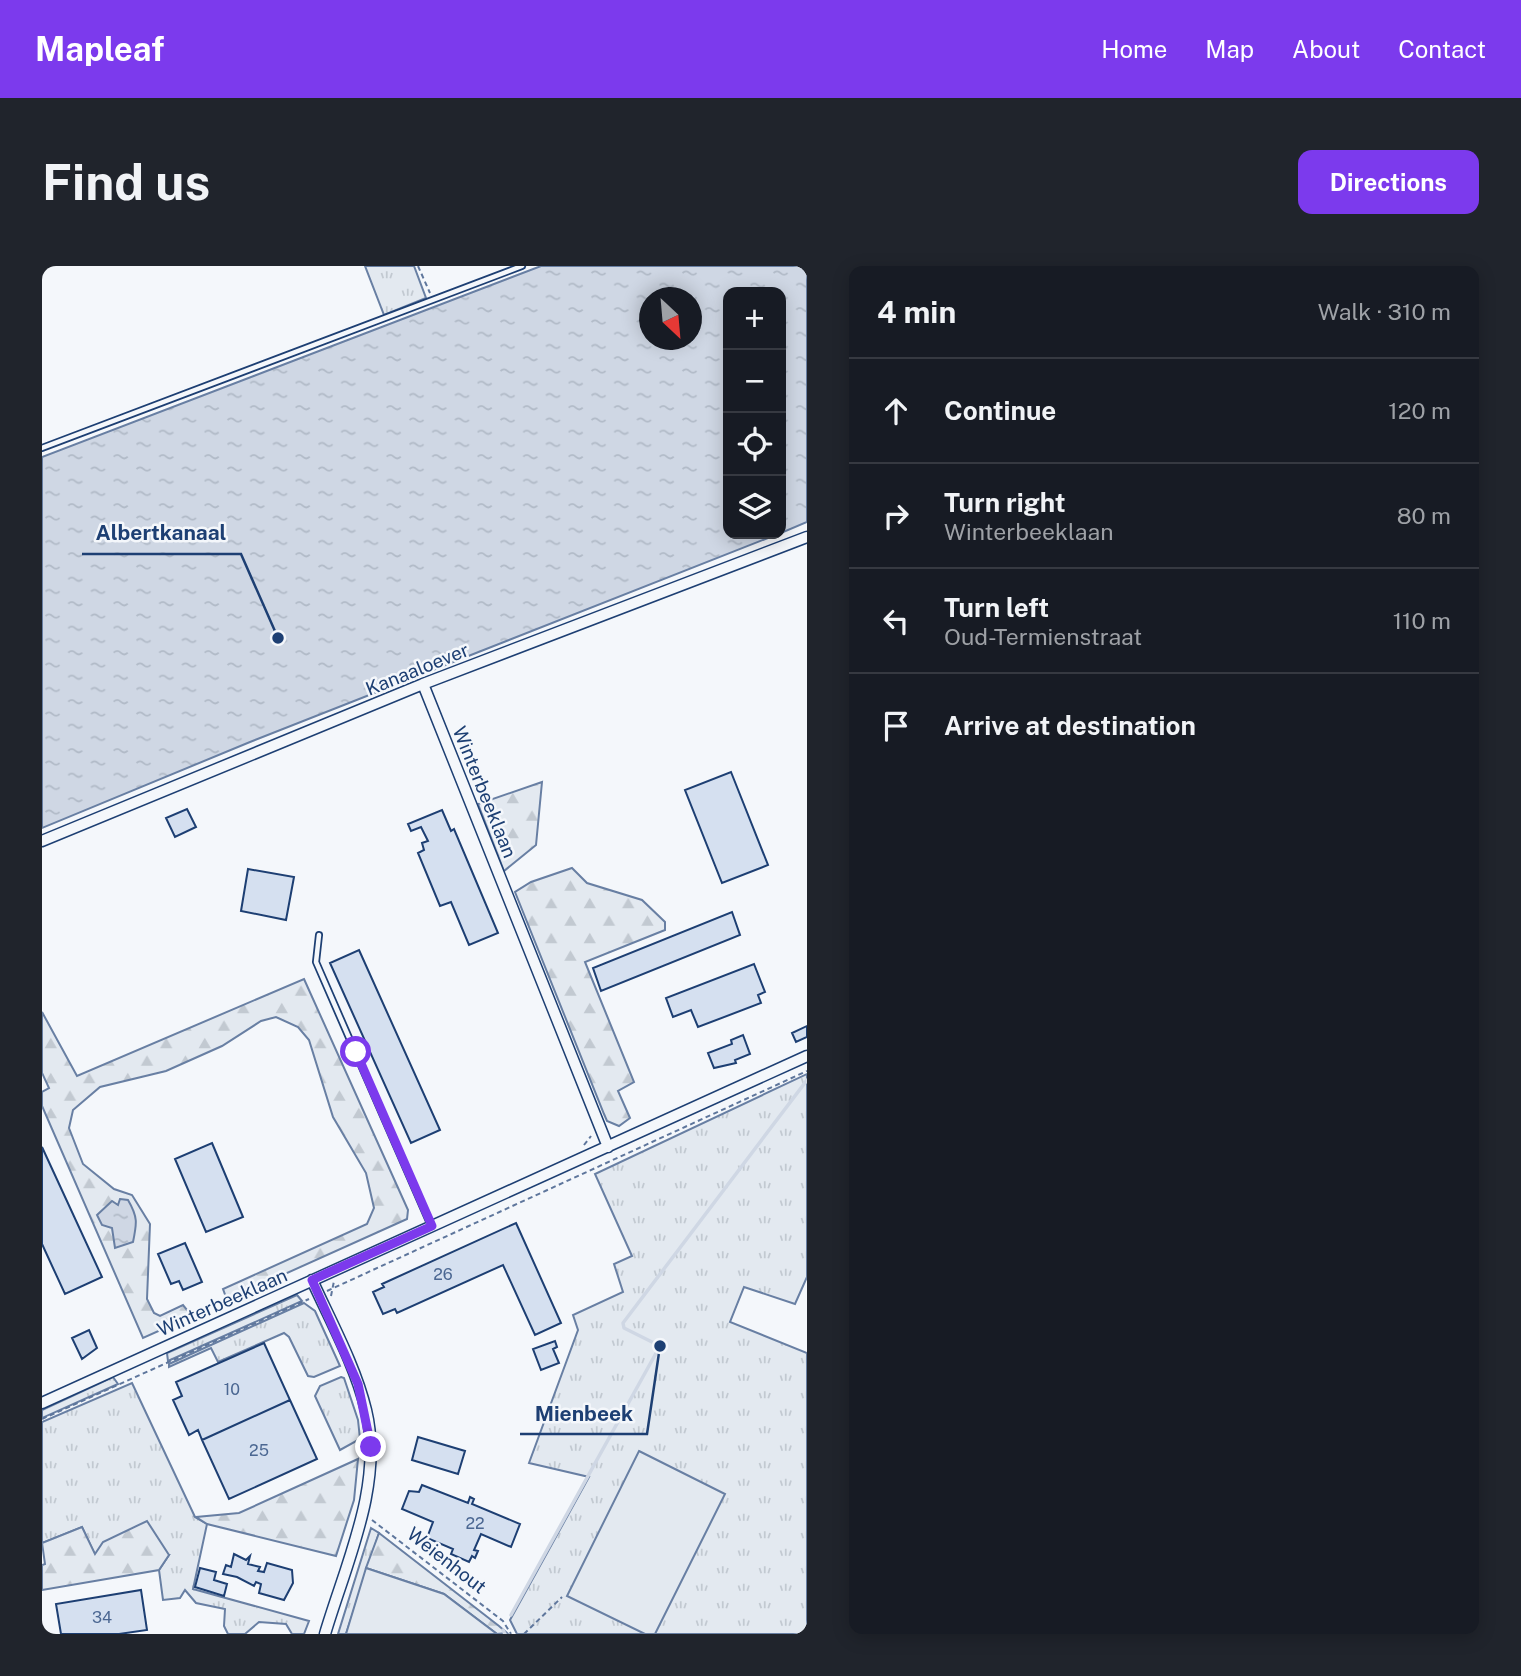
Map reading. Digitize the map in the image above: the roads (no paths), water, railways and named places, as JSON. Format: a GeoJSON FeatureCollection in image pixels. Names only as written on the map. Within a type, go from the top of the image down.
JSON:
{"type":"FeatureCollection","features":[{"type":"Feature","properties":{"kind":"street","name":"Kanaaloever"},"geometry":{"type":"LineString","coordinates":[[42,841],[423,684],[807,537]]}},
{"type":"Feature","properties":{"kind":"street","name":"Winterbeeklaan"},"geometry":{"type":"LineString","coordinates":[[423,684],[608,1147]]}},
{"type":"Feature","properties":{"kind":"street","name":"Winterbeeklaan"},"geometry":{"type":"LineString","coordinates":[[42,1403],[807,1056]]}},
{"type":"Feature","properties":{"kind":"street"},"geometry":{"type":"LineString","coordinates":[[312,1280],[358,1384],[366,1412],[371,1447],[369,1481],[361,1515],[325,1634]]}},
{"type":"Feature","properties":{"kind":"lane"},"geometry":{"type":"LineString","coordinates":[[42,448],[522,266]]}},
{"type":"Feature","properties":{"kind":"lane"},"geometry":{"type":"LineString","coordinates":[[319,935],[316,962],[432,1226]]}},
{"type":"Feature","properties":{"kind":"water"},"geometry":{"type":"Polygon","coordinates":[[[541,266],[807,266],[807,522],[786,531],[786,287],[723,287],[723,539],[765,539],[250,742],[42,828],[42,457],[541,266]]]}},
{"type":"Feature","properties":{"kind":"water"},"geometry":{"type":"Polygon","coordinates":[[[120,1199],[128,1200],[131,1206],[136,1220],[135,1230],[133,1242],[115,1248],[112,1228],[102,1225],[97,1215],[112,1201],[118,1205],[120,1199]]]}},
{"type":"Feature","properties":{"kind":"waterway"},"geometry":{"type":"LineString","coordinates":[[511,1615],[660,1346],[624,1328],[623,1323],[807,1080]]}},
{"type":"Feature","properties":{"kind":"waterway"},"geometry":{"type":"LineString","coordinates":[[503,1630],[505,1634]]}},
{"type":"Feature","properties":{"kind":"place","name":"Albertkanaal"},"geometry":{"type":"Point","coordinates":[278,638]}},
{"type":"Feature","properties":{"kind":"place","name":"Mienbeek"},"geometry":{"type":"Point","coordinates":[660,1346]}}]}
